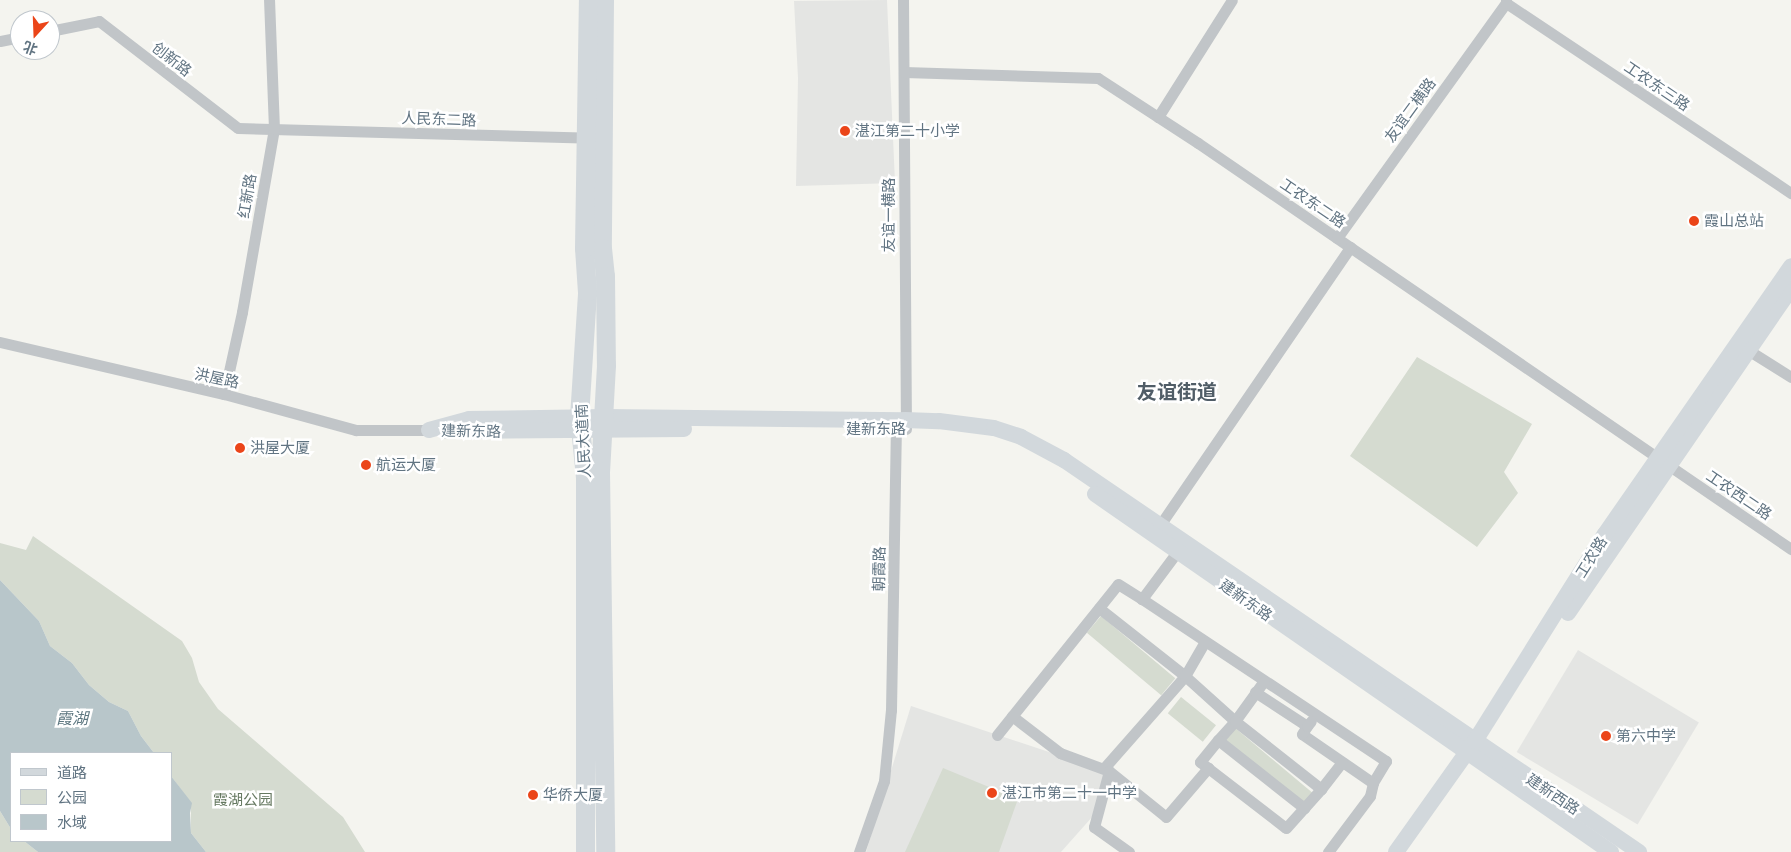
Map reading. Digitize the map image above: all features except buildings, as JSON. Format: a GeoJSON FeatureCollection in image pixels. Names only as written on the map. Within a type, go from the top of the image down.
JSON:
{"type":"FeatureCollection","features":[{"type":"Feature","properties":{"kind":"main road","name":"人民大道南"},"geometry":{"type":"LineString","coordinates":[[588,0],[594,137],[605,276],[604,422],[600,471],[605,852]]}},
{"type":"Feature","properties":{"kind":"main road","name":"人民大道南"},"geometry":{"type":"LineString","coordinates":[[585,852],[585,477],[579,424],[588,292],[584,248],[604,0]]}},
{"type":"Feature","properties":{"kind":"street","name":"红新路"},"geometry":{"type":"LineString","coordinates":[[224,394],[242,312],[274,129],[269,0]]}},
{"type":"Feature","properties":{"kind":"street","name":"友谊一横路"},"geometry":{"type":"LineString","coordinates":[[902,426],[903,0]]}},
{"type":"Feature","properties":{"kind":"street"},"geometry":{"type":"LineString","coordinates":[[1158,117],[1232,0]]}},
{"type":"Feature","properties":{"kind":"street","name":"工农东三路"},"geometry":{"type":"LineString","coordinates":[[1506,2],[1791,193]]}},
{"type":"Feature","properties":{"kind":"street","name":"友谊二横路"},"geometry":{"type":"LineString","coordinates":[[1337,238],[1506,2]]}},
{"type":"Feature","properties":{"kind":"street","name":"创新路"},"geometry":{"type":"LineString","coordinates":[[60,29],[99,21],[238,128],[274,129]]}},
{"type":"Feature","properties":{"kind":"street","name":"工农东二路"},"geometry":{"type":"LineString","coordinates":[[904,72],[1098,78],[1337,238],[1664,462]]}},
{"type":"Feature","properties":{"kind":"street","name":"人民东二路"},"geometry":{"type":"LineString","coordinates":[[274,129],[594,137]]}},
{"type":"Feature","properties":{"kind":"street"},"geometry":{"type":"LineString","coordinates":[[1160,525],[1350,247]]}},
{"type":"Feature","properties":{"kind":"street","name":"工农路"},"geometry":{"type":"LineString","coordinates":[[1396,852],[1664,462],[1791,266]]}},
{"type":"Feature","properties":{"kind":"street","name":"工农路"},"geometry":{"type":"LineString","coordinates":[[1664,462],[1748,350],[1791,288]]}},
{"type":"Feature","properties":{"kind":"street","name":"洪屋路"},"geometry":{"type":"LineString","coordinates":[[0,342],[224,394],[356,430],[429,430]]}},
{"type":"Feature","properties":{"kind":"street"},"geometry":{"type":"LineString","coordinates":[[1748,350],[1791,377]]}},
{"type":"Feature","properties":{"kind":"street","name":"建新东路"},"geometry":{"type":"LineString","coordinates":[[429,430],[469,419],[579,424],[604,422],[902,426],[990,435],[1017,444],[1059,469],[1177,552],[1470,746]]}},
{"type":"Feature","properties":{"kind":"street","name":"建新东路"},"geometry":{"type":"LineString","coordinates":[[902,426],[940,421],[994,428],[1021,437],[1064,460],[1160,525],[1470,746]]}},
{"type":"Feature","properties":{"kind":"street","name":"朝霞路"},"geometry":{"type":"LineString","coordinates":[[859,852],[884,781],[891,710],[902,426]]}},
{"type":"Feature","properties":{"kind":"street","name":"工农西二路"},"geometry":{"type":"LineString","coordinates":[[1664,462],[1791,549]]}},
{"type":"Feature","properties":{"kind":"street"},"geometry":{"type":"LineString","coordinates":[[1142,600],[1177,552]]}},
{"type":"Feature","properties":{"kind":"street"},"geometry":{"type":"LineString","coordinates":[[997,735],[1118,584],[1386,762],[1373,783],[1370,796],[1328,852]]}},
{"type":"Feature","properties":{"kind":"street"},"geometry":{"type":"LineString","coordinates":[[1099,608],[1185,676],[1235,720],[1321,789]]}},
{"type":"Feature","properties":{"kind":"street"},"geometry":{"type":"LineString","coordinates":[[1129,852],[1094,827],[1107,769],[1185,676],[1205,642]]}},
{"type":"Feature","properties":{"kind":"street"},"geometry":{"type":"LineString","coordinates":[[1264,681],[1200,762],[1286,828],[1342,762]]}},
{"type":"Feature","properties":{"kind":"street"},"geometry":{"type":"LineString","coordinates":[[1256,692],[1307,726]]}},
{"type":"Feature","properties":{"kind":"street"},"geometry":{"type":"LineString","coordinates":[[1316,715],[1302,734],[1373,783]]}},
{"type":"Feature","properties":{"kind":"street"},"geometry":{"type":"LineString","coordinates":[[1012,716],[1060,753],[1107,769],[1166,817],[1208,768]]}},
{"type":"Feature","properties":{"kind":"street"},"geometry":{"type":"LineString","coordinates":[[1218,740],[1304,808]]}},
{"type":"Feature","properties":{"kind":"street","name":"工农路"},"geometry":{"type":"LineString","coordinates":[[1405,852],[1470,746]]}},
{"type":"Feature","properties":{"kind":"street","name":"建新西路"},"geometry":{"type":"LineString","coordinates":[[1470,746],[1611,852]]}},
{"type":"Feature","properties":{"kind":"street","name":"建新西路"},"geometry":{"type":"LineString","coordinates":[[1470,746],[1639,852]]}},
{"type":"Feature","properties":{"kind":"shaded area","name":"湛江第二十小学"},"geometry":{"type":"Polygon","coordinates":[[[887,0],[895,183],[796,186],[798,78],[794,1],[887,0]]]}},
{"type":"Feature","properties":{"kind":"shaded area","name":"第六中学"},"geometry":{"type":"Polygon","coordinates":[[[1578,650],[1699,723],[1638,825],[1517,752],[1578,650]]]}},
{"type":"Feature","properties":{"kind":"shaded area","name":"湛江市第二十一中学"},"geometry":{"type":"Polygon","coordinates":[[[911,706],[1106,771],[1093,816],[1061,852],[866,852],[911,706]]]}},
{"type":"Feature","properties":{"kind":"green space"},"geometry":{"type":"Polygon","coordinates":[[[1417,357],[1532,424],[1504,472],[1518,493],[1477,547],[1350,456],[1417,357]]]}},
{"type":"Feature","properties":{"kind":"green space","name":"霞湖公园"},"geometry":{"type":"Polygon","coordinates":[[[33,536],[182,641],[192,658],[199,682],[218,709],[343,817],[365,852],[206,852],[191,833],[191,803],[172,777],[172,752],[153,752],[141,736],[128,711],[109,702],[89,685],[72,663],[50,646],[39,621],[0,580],[0,543],[26,550],[33,536]]]}},
{"type":"Feature","properties":{"kind":"green space"},"geometry":{"type":"Polygon","coordinates":[[[1101,616],[1175,678],[1161,695],[1087,633],[1101,616]]]}},
{"type":"Feature","properties":{"kind":"green space"},"geometry":{"type":"Polygon","coordinates":[[[1181,697],[1216,725],[1203,742],[1168,713],[1181,697]]]}},
{"type":"Feature","properties":{"kind":"green space"},"geometry":{"type":"Polygon","coordinates":[[[1234,727],[1314,794],[1303,807],[1223,740],[1234,727]]]}},
{"type":"Feature","properties":{"kind":"green space"},"geometry":{"type":"Polygon","coordinates":[[[943,768],[1018,799],[999,852],[905,852],[943,768]]]}},
{"type":"Feature","properties":{"kind":"green space"},"geometry":{"type":"Polygon","coordinates":[[[0,811],[10,827],[10,842],[25,842],[38,852],[0,852],[0,811]]]}},
{"type":"Feature","properties":{"kind":"water","name":"霞湖"},"geometry":{"type":"Polygon","coordinates":[[[0,580],[39,621],[50,646],[72,663],[89,685],[109,702],[128,711],[141,736],[153,752],[10,752],[10,827],[0,811],[0,580]]]}},
{"type":"Feature","properties":{"kind":"water"},"geometry":{"type":"Polygon","coordinates":[[[172,777],[192,803],[190,813],[191,833],[206,852],[38,852],[25,842],[172,842],[172,777]]]}},
{"type":"Feature","properties":{"kind":"place","name":"湛江第二十小学"},"geometry":{"type":"Point","coordinates":[845,131]}},
{"type":"Feature","properties":{"kind":"place","name":"霞山总站"},"geometry":{"type":"Point","coordinates":[1694,221]}},
{"type":"Feature","properties":{"kind":"place","name":"洪屋大厦"},"geometry":{"type":"Point","coordinates":[240,448]}},
{"type":"Feature","properties":{"kind":"place","name":"航运大厦"},"geometry":{"type":"Point","coordinates":[366,465]}},
{"type":"Feature","properties":{"kind":"place","name":"第六中学"},"geometry":{"type":"Point","coordinates":[1606,736]}},
{"type":"Feature","properties":{"kind":"place","name":"湛江市第二十一中学"},"geometry":{"type":"Point","coordinates":[992,793]}},
{"type":"Feature","properties":{"kind":"place","name":"华侨大厦"},"geometry":{"type":"Point","coordinates":[533,795]}},
{"type":"Feature","properties":{"kind":"district","name":"友谊街道"},"geometry":{"type":"Point","coordinates":[1177,391]}}]}
